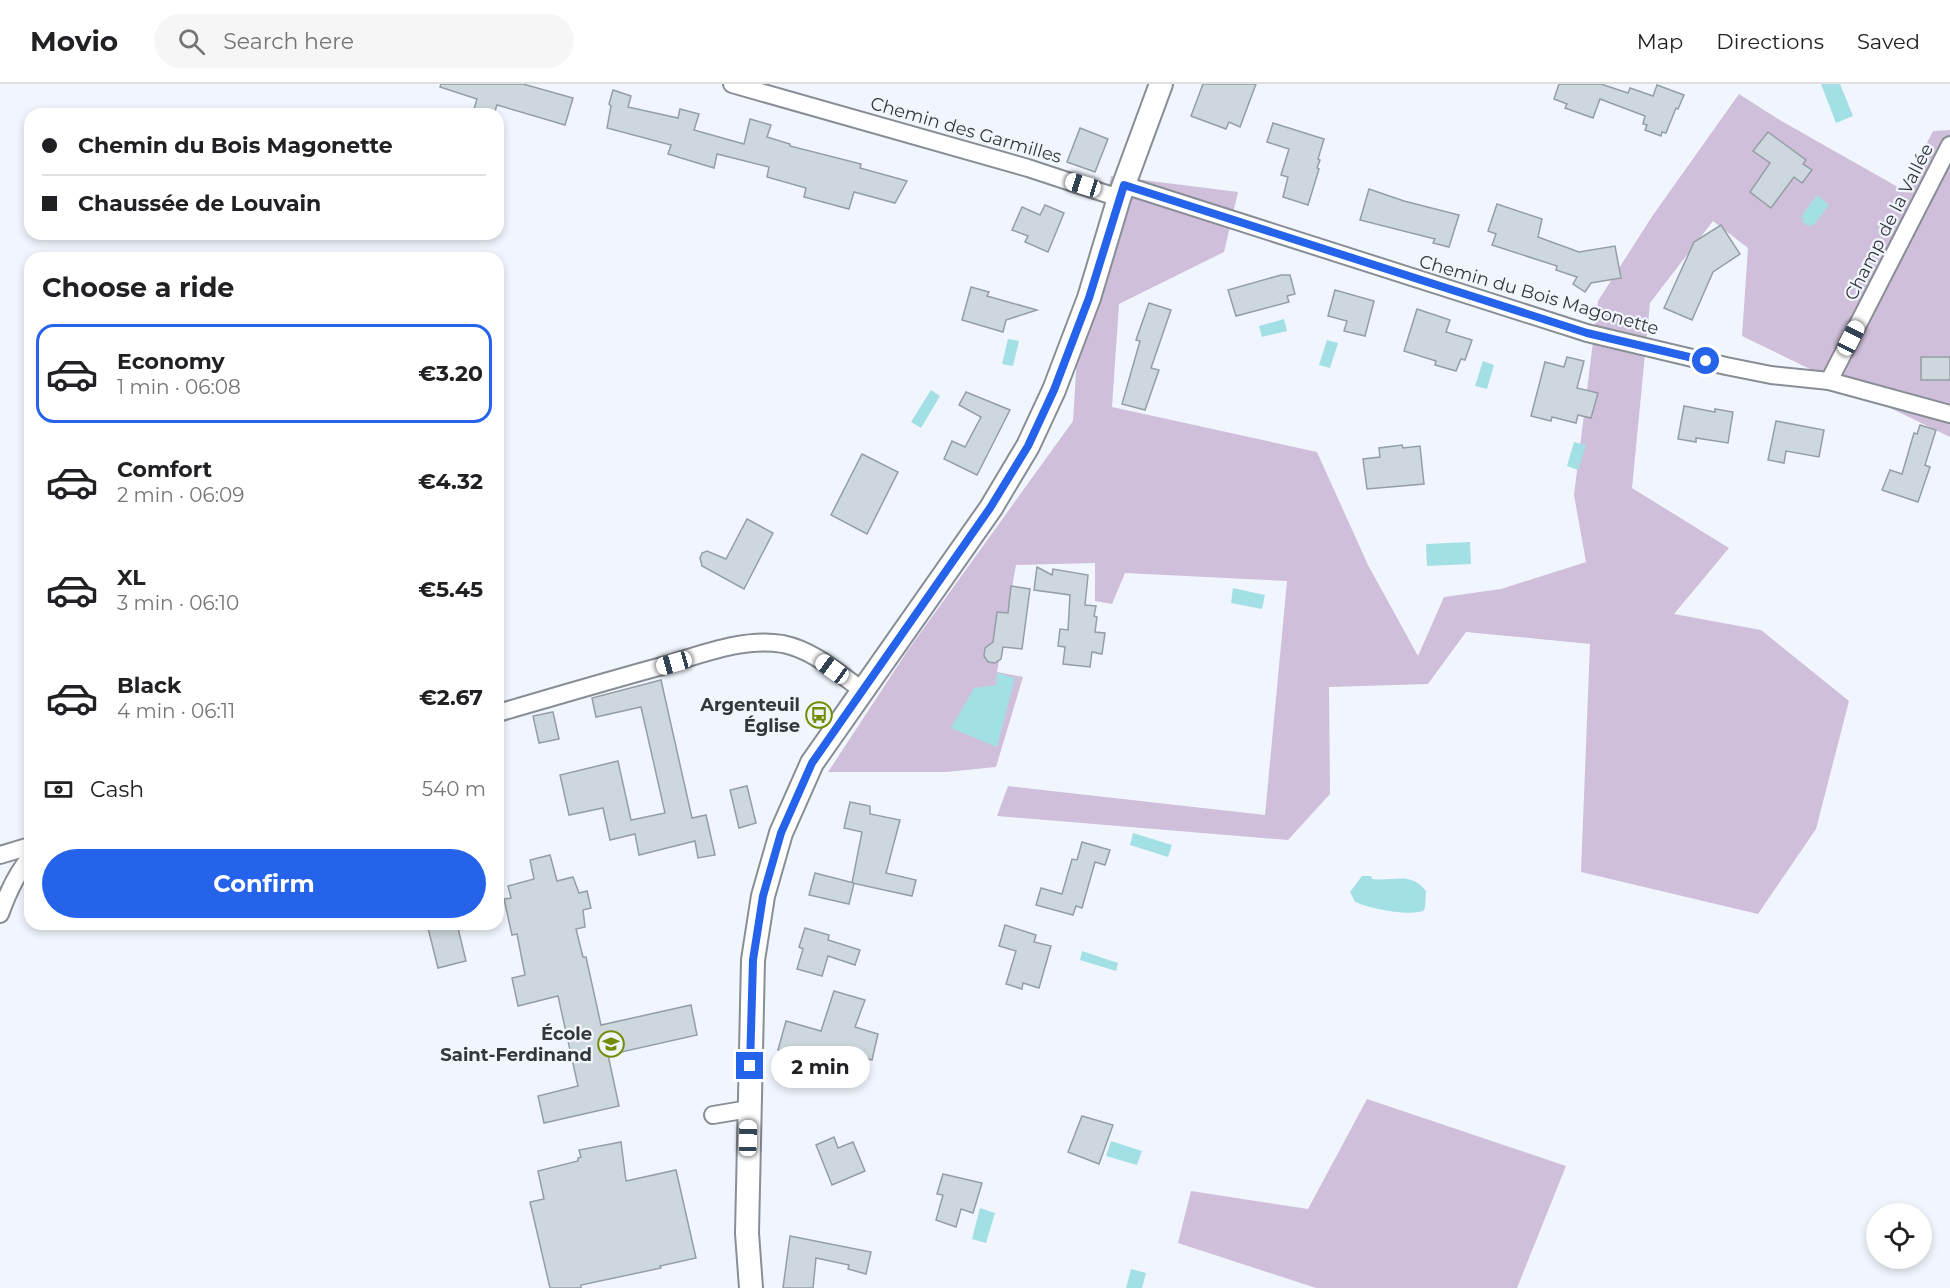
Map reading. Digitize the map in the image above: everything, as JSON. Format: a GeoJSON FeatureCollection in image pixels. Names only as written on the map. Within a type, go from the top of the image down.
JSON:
{"type":"FeatureCollection","features":[{"type":"Feature","properties":{"kind":"main road"},"geometry":{"type":"LineString","coordinates":[[751,1288],[747,1233],[753,960],[763,896],[781,833],[812,763],[984,518],[1028,446],[1054,390],[1086,306],[1121,191],[1161,84]]}},
{"type":"Feature","properties":{"kind":"street","name":"Chemin des Garmilles"},"geometry":{"type":"LineString","coordinates":[[732,84],[1121,191]]}},
{"type":"Feature","properties":{"kind":"street","name":"Champ de la Vallée"},"geometry":{"type":"LineString","coordinates":[[1829,381],[1950,145]]}},
{"type":"Feature","properties":{"kind":"street","name":"Chemin du Bois Magonette"},"geometry":{"type":"LineString","coordinates":[[1121,191],[1587,333],[1771,375],[1829,381],[1950,414]]}},
{"type":"Feature","properties":{"kind":"street"},"geometry":{"type":"LineString","coordinates":[[504,711],[720,650],[760,643],[783,644],[803,651],[818,658],[862,690]]}},
{"type":"Feature","properties":{"kind":"street"},"geometry":{"type":"LineString","coordinates":[[0,855],[24,848]]}},
{"type":"Feature","properties":{"kind":"street"},"geometry":{"type":"LineString","coordinates":[[0,914],[24,867]]}},
{"type":"Feature","properties":{"kind":"street"},"geometry":{"type":"LineString","coordinates":[[713,1115],[749,1109]]}},
{"type":"Feature","properties":{"kind":"shaded area"},"geometry":{"type":"Polygon","coordinates":[[[1739,94],[1778,119],[1903,190],[1933,131],[1950,130],[1950,437],[1742,336],[1748,248],[1713,221],[1650,303],[1632,488],[1729,548],[1674,614],[1761,630],[1849,701],[1816,829],[1758,914],[1581,872],[1590,644],[1466,632],[1428,684],[1329,687],[1330,794],[1288,840],[997,816],[1008,786],[1265,815],[1287,581],[1125,573],[1112,604],[1095,601],[1095,563],[1016,565],[997,672],[1023,677],[996,767],[946,772],[828,772],[908,650],[1073,421],[1079,323],[1111,176],[1238,192],[1224,252],[1119,304],[1112,407],[1317,452],[1368,565],[1418,656],[1444,597],[1501,589],[1586,562],[1574,495],[1598,301],[1653,215],[1739,94]]]}},
{"type":"Feature","properties":{"kind":"shaded area"},"geometry":{"type":"Polygon","coordinates":[[[1367,1099],[1566,1166],[1517,1288],[1316,1288],[1178,1243],[1191,1191],[1308,1209],[1367,1099]]]}},
{"type":"Feature","properties":{"kind":"water"},"geometry":{"type":"Polygon","coordinates":[[[1821,84],[1840,84],[1853,116],[1836,123],[1821,84]]]}},
{"type":"Feature","properties":{"kind":"water"},"geometry":{"type":"Polygon","coordinates":[[[1817,195],[1829,205],[1813,226],[1811,224],[1809,227],[1801,217],[1817,195]]]}},
{"type":"Feature","properties":{"kind":"water"},"geometry":{"type":"Polygon","coordinates":[[[1284,319],[1287,331],[1262,337],[1259,326],[1284,319]]]}},
{"type":"Feature","properties":{"kind":"water"},"geometry":{"type":"Polygon","coordinates":[[[1008,339],[1019,341],[1013,366],[1002,364],[1008,339]]]}},
{"type":"Feature","properties":{"kind":"water"},"geometry":{"type":"Polygon","coordinates":[[[1327,340],[1338,343],[1330,368],[1319,365],[1327,340]]]}},
{"type":"Feature","properties":{"kind":"water"},"geometry":{"type":"Polygon","coordinates":[[[1483,361],[1494,365],[1487,389],[1475,386],[1483,361]]]}},
{"type":"Feature","properties":{"kind":"water"},"geometry":{"type":"Polygon","coordinates":[[[931,390],[940,396],[921,428],[911,422],[931,390]]]}},
{"type":"Feature","properties":{"kind":"water"},"geometry":{"type":"Polygon","coordinates":[[[1574,442],[1586,445],[1578,470],[1567,466],[1574,442]]]}},
{"type":"Feature","properties":{"kind":"water"},"geometry":{"type":"Polygon","coordinates":[[[1470,542],[1471,564],[1427,566],[1426,544],[1470,542]]]}},
{"type":"Feature","properties":{"kind":"water"},"geometry":{"type":"Polygon","coordinates":[[[1233,588],[1265,595],[1262,609],[1231,603],[1233,588]]]}},
{"type":"Feature","properties":{"kind":"water"},"geometry":{"type":"Polygon","coordinates":[[[997,673],[1015,678],[997,747],[951,728],[974,688],[996,685],[997,673]]]}},
{"type":"Feature","properties":{"kind":"water"},"geometry":{"type":"Polygon","coordinates":[[[1133,833],[1172,845],[1168,857],[1130,845],[1133,833]]]}},
{"type":"Feature","properties":{"kind":"water"},"geometry":{"type":"Polygon","coordinates":[[[1362,876],[1371,876],[1372,879],[1380,880],[1408,879],[1414,881],[1426,891],[1425,908],[1423,911],[1398,912],[1355,902],[1350,892],[1362,876]]]}},
{"type":"Feature","properties":{"kind":"water"},"geometry":{"type":"Polygon","coordinates":[[[1082,951],[1118,963],[1116,971],[1080,960],[1082,951]]]}},
{"type":"Feature","properties":{"kind":"water"},"geometry":{"type":"Polygon","coordinates":[[[1111,1141],[1142,1151],[1137,1165],[1106,1156],[1111,1141]]]}},
{"type":"Feature","properties":{"kind":"water"},"geometry":{"type":"Polygon","coordinates":[[[980,1208],[995,1213],[986,1243],[972,1239],[980,1208]]]}},
{"type":"Feature","properties":{"kind":"water"},"geometry":{"type":"Polygon","coordinates":[[[1131,1269],[1146,1273],[1142,1288],[1126,1288],[1131,1269]]]}},
{"type":"Feature","properties":{"kind":"building"},"geometry":{"type":"Polygon","coordinates":[[[441,84],[523,84],[573,98],[565,125],[497,105],[496,108],[474,108],[477,99],[440,87],[441,84]]]}},
{"type":"Feature","properties":{"kind":"building"},"geometry":{"type":"Polygon","coordinates":[[[1203,84],[1256,84],[1240,127],[1229,122],[1226,129],[1191,116],[1203,84]]]}},
{"type":"Feature","properties":{"kind":"building"},"geometry":{"type":"Polygon","coordinates":[[[1559,84],[1601,84],[1628,93],[1630,88],[1653,96],[1657,85],[1684,95],[1666,133],[1662,132],[1661,136],[1645,130],[1647,125],[1643,124],[1645,116],[1600,99],[1593,118],[1565,108],[1567,104],[1554,99],[1559,84]]]}},
{"type":"Feature","properties":{"kind":"building"},"geometry":{"type":"Polygon","coordinates":[[[613,90],[631,96],[628,107],[678,118],[680,109],[699,114],[694,130],[744,144],[750,119],[771,125],[767,137],[790,144],[790,146],[861,164],[860,168],[907,181],[895,203],[854,192],[849,209],[804,197],[806,188],[767,177],[769,167],[717,154],[714,168],[668,154],[671,145],[607,128],[613,90]]]}},
{"type":"Feature","properties":{"kind":"building"},"geometry":{"type":"Polygon","coordinates":[[[1273,123],[1324,139],[1318,159],[1320,160],[1317,168],[1319,169],[1308,205],[1283,197],[1288,177],[1281,175],[1289,149],[1267,142],[1273,123]]]}},
{"type":"Feature","properties":{"kind":"building"},"geometry":{"type":"Polygon","coordinates":[[[1080,128],[1108,139],[1095,172],[1067,162],[1080,128]]]}},
{"type":"Feature","properties":{"kind":"building"},"geometry":{"type":"Polygon","coordinates":[[[1768,132],[1806,160],[1803,164],[1812,170],[1802,183],[1794,177],[1771,208],[1750,192],[1770,163],[1753,151],[1768,132]]]}},
{"type":"Feature","properties":{"kind":"building"},"geometry":{"type":"Polygon","coordinates":[[[1369,189],[1404,201],[1459,215],[1449,247],[1433,243],[1435,239],[1360,220],[1369,189]]]}},
{"type":"Feature","properties":{"kind":"building"},"geometry":{"type":"Polygon","coordinates":[[[1497,204],[1542,219],[1538,237],[1579,252],[1615,246],[1621,278],[1591,283],[1585,292],[1573,284],[1577,277],[1556,270],[1557,266],[1492,245],[1496,234],[1488,231],[1497,204]]]}},
{"type":"Feature","properties":{"kind":"building"},"geometry":{"type":"Polygon","coordinates":[[[1045,205],[1064,213],[1048,252],[1025,242],[1028,236],[1012,230],[1022,207],[1040,215],[1045,205]]]}},
{"type":"Feature","properties":{"kind":"building"},"geometry":{"type":"Polygon","coordinates":[[[1721,225],[1740,254],[1713,272],[1692,320],[1664,308],[1694,242],[1721,225]]]}},
{"type":"Feature","properties":{"kind":"building"},"geometry":{"type":"Polygon","coordinates":[[[1281,275],[1290,275],[1295,294],[1287,296],[1289,302],[1236,316],[1228,290],[1281,275]]]}},
{"type":"Feature","properties":{"kind":"building"},"geometry":{"type":"Polygon","coordinates":[[[971,287],[989,292],[987,296],[1037,310],[1006,320],[1003,332],[962,320],[971,287]]]}},
{"type":"Feature","properties":{"kind":"building"},"geometry":{"type":"Polygon","coordinates":[[[1335,290],[1374,301],[1365,336],[1344,331],[1347,321],[1328,316],[1335,290]]]}},
{"type":"Feature","properties":{"kind":"building"},"geometry":{"type":"Polygon","coordinates":[[[1149,303],[1171,310],[1151,368],[1159,370],[1145,410],[1122,404],[1140,341],[1136,340],[1149,303]]]}},
{"type":"Feature","properties":{"kind":"building"},"geometry":{"type":"Polygon","coordinates":[[[1417,309],[1450,320],[1446,332],[1472,340],[1465,360],[1461,359],[1456,371],[1435,365],[1436,361],[1404,351],[1417,309]]]}},
{"type":"Feature","properties":{"kind":"building"},"geometry":{"type":"Polygon","coordinates":[[[1567,357],[1584,361],[1577,388],[1598,393],[1591,418],[1578,415],[1576,423],[1552,417],[1551,421],[1531,416],[1545,362],[1564,367],[1567,357]]]}},
{"type":"Feature","properties":{"kind":"building"},"geometry":{"type":"Polygon","coordinates":[[[1921,357],[1950,357],[1950,380],[1921,380],[1921,357]]]}},
{"type":"Feature","properties":{"kind":"building"},"geometry":{"type":"Polygon","coordinates":[[[966,392],[1010,410],[977,475],[944,459],[952,441],[965,447],[981,417],[959,405],[966,392]]]}},
{"type":"Feature","properties":{"kind":"building"},"geometry":{"type":"Polygon","coordinates":[[[1684,406],[1715,412],[1715,409],[1733,412],[1728,443],[1696,438],[1696,442],[1678,439],[1684,406]]]}},
{"type":"Feature","properties":{"kind":"building"},"geometry":{"type":"Polygon","coordinates":[[[1776,421],[1824,430],[1819,457],[1786,451],[1784,463],[1768,460],[1776,421]]]}},
{"type":"Feature","properties":{"kind":"building"},"geometry":{"type":"Polygon","coordinates":[[[1920,425],[1936,430],[1925,465],[1930,467],[1918,502],[1882,490],[1890,470],[1902,474],[1914,433],[1917,434],[1920,425]]]}},
{"type":"Feature","properties":{"kind":"building"},"geometry":{"type":"Polygon","coordinates":[[[1402,445],[1403,448],[1420,446],[1424,484],[1367,489],[1363,459],[1380,457],[1379,448],[1402,445]]]}},
{"type":"Feature","properties":{"kind":"building"},"geometry":{"type":"Polygon","coordinates":[[[862,454],[898,472],[867,534],[831,515],[862,454]]]}},
{"type":"Feature","properties":{"kind":"building"},"geometry":{"type":"Polygon","coordinates":[[[747,519],[773,533],[744,589],[702,566],[700,558],[702,553],[707,551],[726,559],[747,519]]]}},
{"type":"Feature","properties":{"kind":"building"},"geometry":{"type":"Polygon","coordinates":[[[1037,567],[1052,575],[1053,569],[1088,575],[1085,605],[1096,606],[1095,632],[1105,633],[1102,654],[1092,652],[1090,667],[1063,664],[1065,647],[1058,646],[1060,629],[1068,630],[1070,595],[1034,590],[1037,567]]]}},
{"type":"Feature","properties":{"kind":"building"},"geometry":{"type":"Polygon","coordinates":[[[1011,586],[1030,589],[1022,649],[1003,647],[1001,659],[995,663],[988,662],[984,656],[985,648],[993,642],[997,612],[1008,613],[1011,586]]]}},
{"type":"Feature","properties":{"kind":"building"},"geometry":{"type":"Polygon","coordinates":[[[661,680],[692,818],[706,815],[715,855],[698,858],[695,841],[639,855],[635,834],[610,840],[603,808],[569,815],[560,775],[618,761],[631,820],[665,813],[641,707],[596,717],[592,698],[661,680]]]}},
{"type":"Feature","properties":{"kind":"building"},"geometry":{"type":"Polygon","coordinates":[[[553,712],[559,739],[539,743],[533,716],[553,712]]]}},
{"type":"Feature","properties":{"kind":"building"},"geometry":{"type":"Polygon","coordinates":[[[747,786],[756,823],[739,828],[730,790],[747,786]]]}},
{"type":"Feature","properties":{"kind":"building"},"geometry":{"type":"Polygon","coordinates":[[[850,802],[870,806],[870,814],[900,820],[886,873],[916,880],[912,896],[852,883],[862,832],[844,828],[850,802]]]}},
{"type":"Feature","properties":{"kind":"building"},"geometry":{"type":"Polygon","coordinates":[[[1082,842],[1110,850],[1105,865],[1095,862],[1082,908],[1076,906],[1073,915],[1036,905],[1041,888],[1062,894],[1072,859],[1077,860],[1082,842]]]}},
{"type":"Feature","properties":{"kind":"building","name":"École Saint-Ferdinand"},"geometry":{"type":"Polygon","coordinates":[[[550,855],[557,881],[573,877],[579,893],[587,891],[591,908],[583,910],[585,927],[576,929],[583,957],[586,957],[601,1025],[691,1005],[697,1035],[608,1055],[619,1106],[544,1123],[538,1096],[578,1086],[558,996],[518,1006],[512,978],[525,975],[517,934],[512,935],[504,899],[511,898],[508,886],[534,879],[530,860],[550,855]]]}},
{"type":"Feature","properties":{"kind":"building"},"geometry":{"type":"Polygon","coordinates":[[[815,873],[854,883],[849,904],[809,895],[815,873]]]}},
{"type":"Feature","properties":{"kind":"building"},"geometry":{"type":"Polygon","coordinates":[[[1005,925],[1036,935],[1034,942],[1051,946],[1039,988],[1023,983],[1022,989],[1006,984],[1016,951],[999,946],[1005,925]]]}},
{"type":"Feature","properties":{"kind":"building"},"geometry":{"type":"Polygon","coordinates":[[[805,928],[829,935],[828,940],[860,950],[855,965],[828,956],[822,976],[797,969],[803,949],[799,947],[805,928]]]}},
{"type":"Feature","properties":{"kind":"building"},"geometry":{"type":"Polygon","coordinates":[[[428,930],[458,930],[466,961],[438,968],[428,930]]]}},
{"type":"Feature","properties":{"kind":"building"},"geometry":{"type":"Polygon","coordinates":[[[834,991],[865,1000],[855,1027],[878,1034],[872,1060],[835,1049],[832,1059],[819,1056],[816,1068],[786,1062],[789,1052],[778,1050],[786,1021],[821,1031],[834,991]]]}},
{"type":"Feature","properties":{"kind":"building"},"geometry":{"type":"Polygon","coordinates":[[[1082,1116],[1113,1125],[1099,1164],[1068,1152],[1082,1116]]]}},
{"type":"Feature","properties":{"kind":"building"},"geometry":{"type":"Polygon","coordinates":[[[834,1137],[838,1148],[853,1142],[865,1171],[832,1185],[816,1145],[834,1137]]]}},
{"type":"Feature","properties":{"kind":"building"},"geometry":{"type":"Polygon","coordinates":[[[621,1142],[626,1181],[676,1170],[696,1258],[581,1285],[581,1288],[550,1288],[530,1202],[544,1199],[538,1171],[578,1161],[581,1157],[579,1150],[621,1142]]]}},
{"type":"Feature","properties":{"kind":"building"},"geometry":{"type":"Polygon","coordinates":[[[943,1174],[982,1183],[973,1213],[961,1209],[956,1227],[936,1220],[943,1195],[937,1194],[943,1174]]]}},
{"type":"Feature","properties":{"kind":"building"},"geometry":{"type":"Polygon","coordinates":[[[790,1236],[871,1252],[866,1274],[848,1269],[849,1265],[816,1258],[813,1288],[783,1288],[790,1236]]]}},
{"type":"Feature","properties":{"kind":"place","name":"Argenteuil Église"},"geometry":{"type":"Point","coordinates":[819,715]}},
{"type":"Feature","properties":{"kind":"place","name":"École Saint-Ferdinand"},"geometry":{"type":"Point","coordinates":[611,1044]}},
{"type":"Feature","properties":{"kind":"route"},"geometry":{"type":"LineString","coordinates":[[750,1066],[753,960],[763,896],[781,833],[812,763],[990,508],[1028,446],[1054,390],[1089,298],[1124,185],[1587,333],[1706,361]]}}]}
